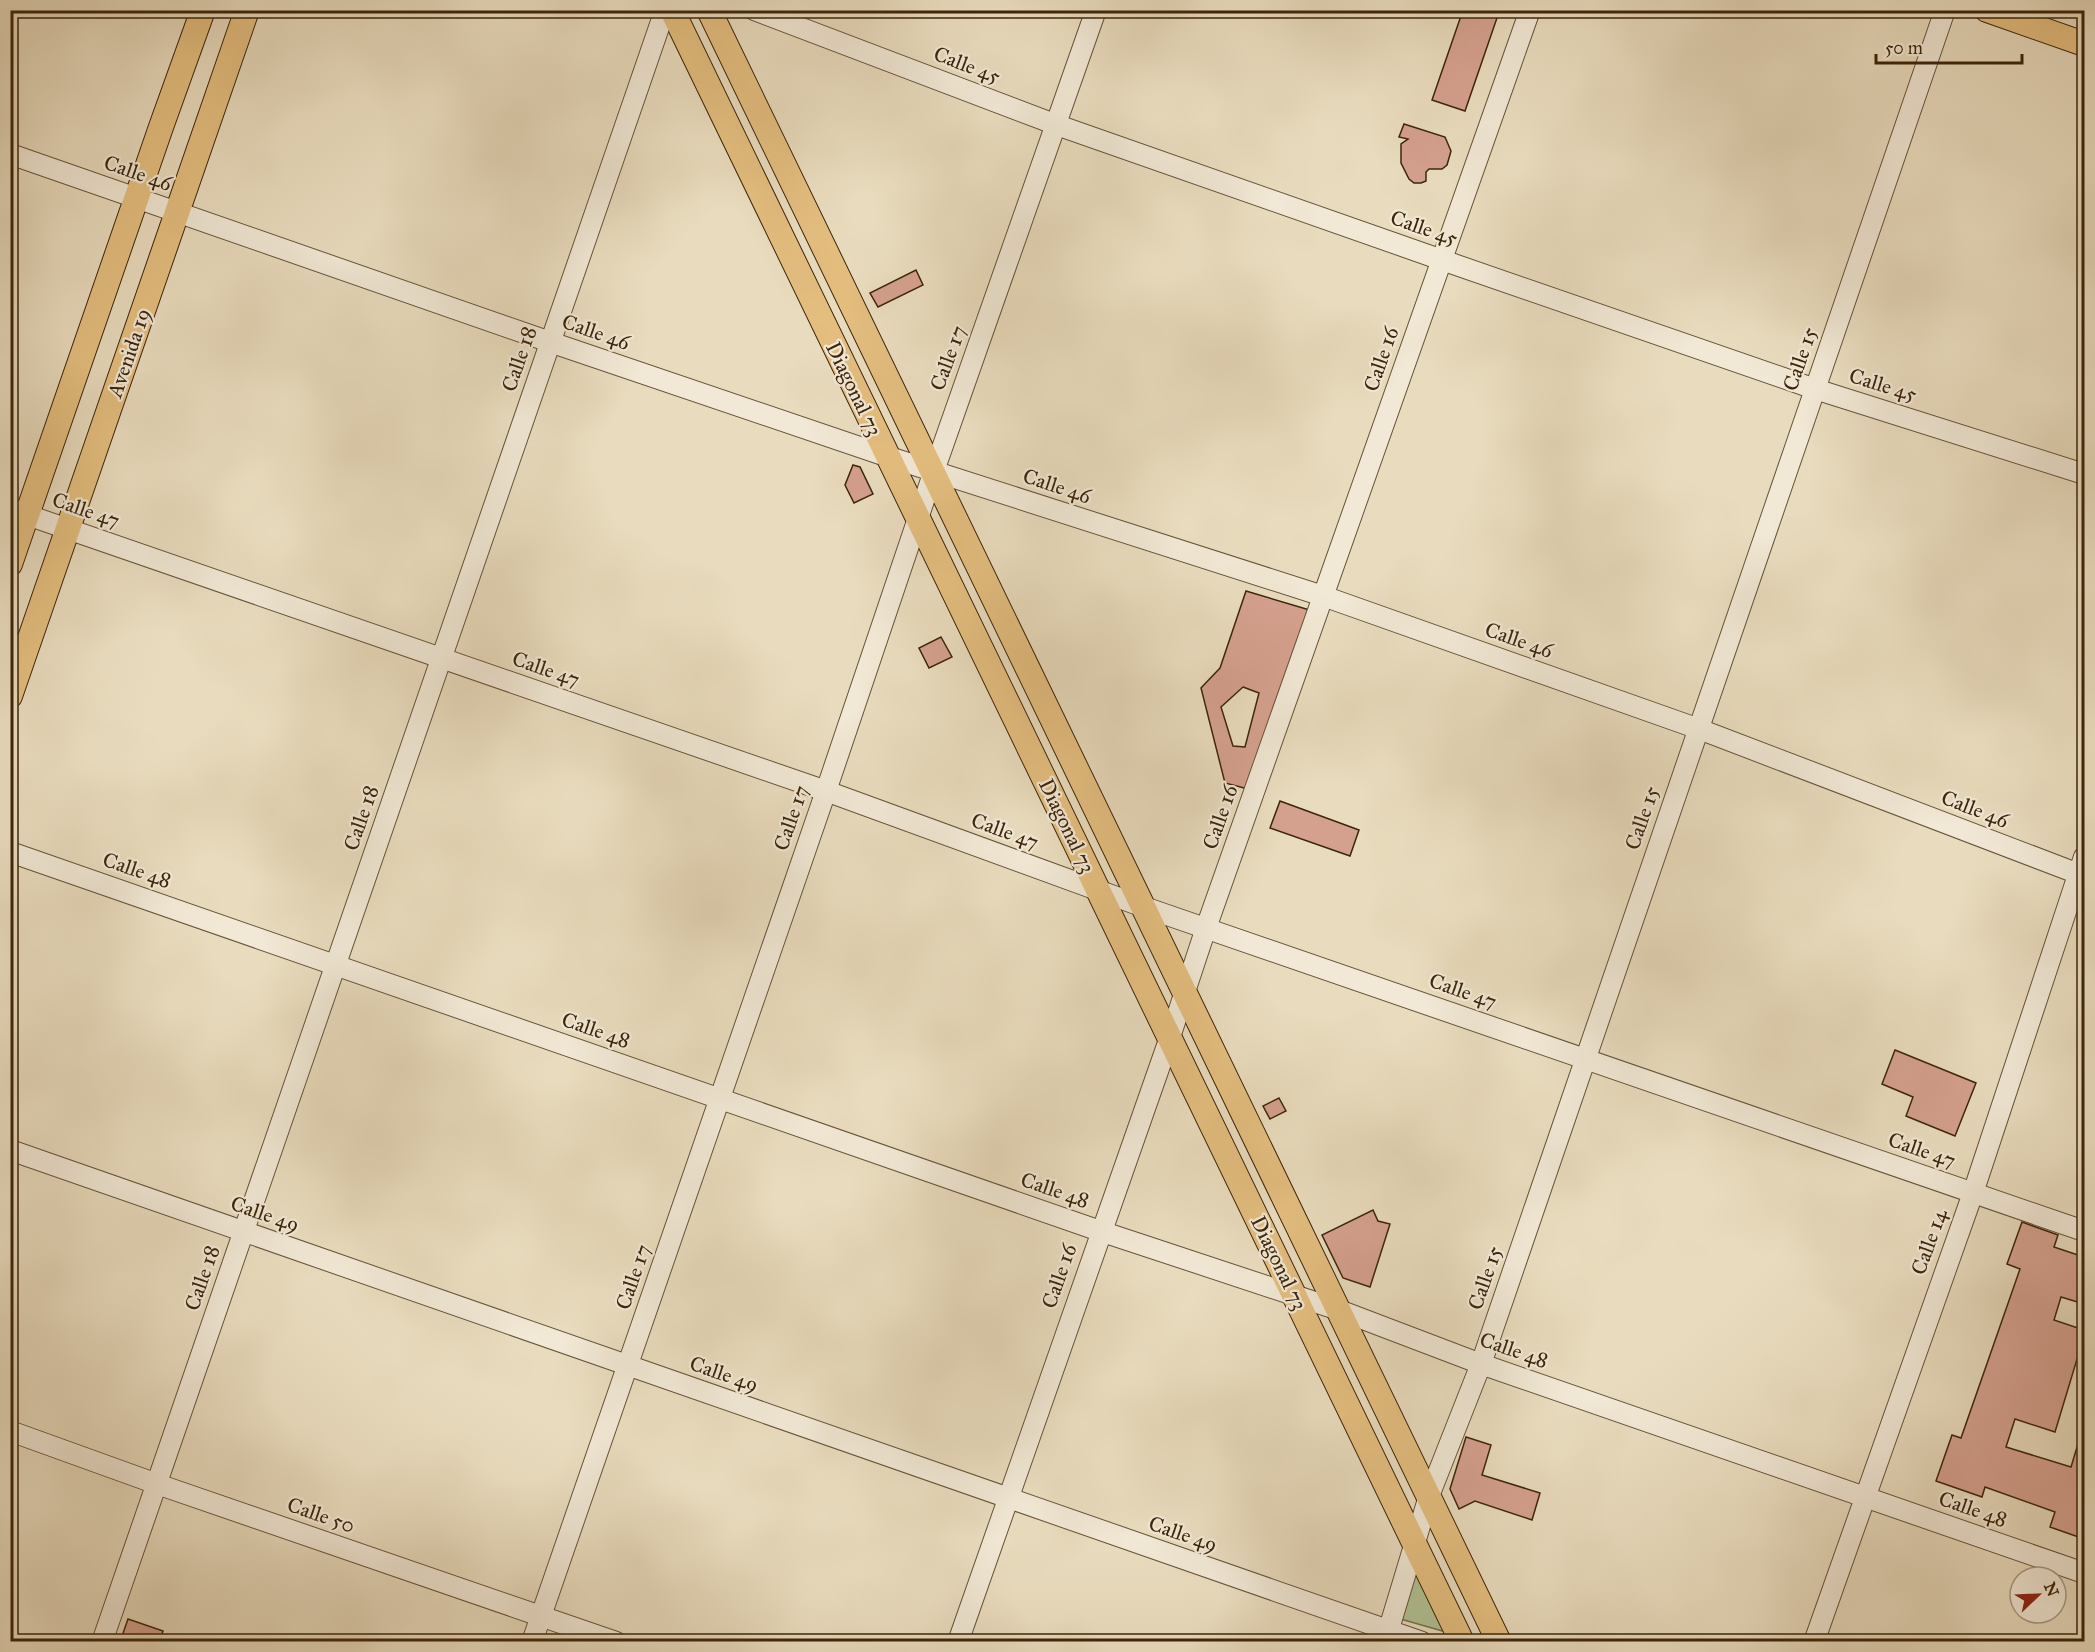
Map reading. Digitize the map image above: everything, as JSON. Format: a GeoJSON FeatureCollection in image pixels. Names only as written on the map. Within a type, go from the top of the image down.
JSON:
{"type":"FeatureCollection","features":[{"type":"Feature","properties":{"kind":"main road","name":"Avenida 19"},"geometry":{"type":"LineString","coordinates":[[10,564],[19,512],[203,10]]}},
{"type":"Feature","properties":{"kind":"main road","name":"Avenida 19"},"geometry":{"type":"LineString","coordinates":[[10,696],[247,10]]}},
{"type":"Feature","properties":{"kind":"main road","name":"Diagonal 73"},"geometry":{"type":"LineString","coordinates":[[672,10],[886,456],[1462,1641]]}},
{"type":"Feature","properties":{"kind":"main road","name":"Diagonal 73"},"geometry":{"type":"LineString","coordinates":[[709,10],[1499,1641]]}},
{"type":"Feature","properties":{"kind":"main road"},"geometry":{"type":"LineString","coordinates":[[1987,10],[2085,44]]}},
{"type":"Feature","properties":{"kind":"street","name":"Calle 18"},"geometry":{"type":"LineString","coordinates":[[102,1641],[665,10]]}},
{"type":"Feature","properties":{"kind":"street","name":"Calle 45"},"geometry":{"type":"LineString","coordinates":[[754,10],[1057,124],[1442,260],[1815,389],[2085,474]]}},
{"type":"Feature","properties":{"kind":"street","name":"Calle 17"},"geometry":{"type":"LineString","coordinates":[[532,1641],[826,791],[934,471],[1096,10]]}},
{"type":"Feature","properties":{"kind":"street","name":"Calle 16"},"geometry":{"type":"LineString","coordinates":[[958,1641],[1170,1037],[1184,990],[1530,10]]}},
{"type":"Feature","properties":{"kind":"street","name":"Calle 15"},"geometry":{"type":"LineString","coordinates":[[1387,1636],[1429,1496],[1481,1364],[1945,10]]}},
{"type":"Feature","properties":{"kind":"street","name":"Calle 46"},"geometry":{"type":"LineString","coordinates":[[10,154],[886,456],[1323,596],[2083,869]]}},
{"type":"Feature","properties":{"kind":"street","name":"Calle 47"},"geometry":{"type":"LineString","coordinates":[[19,512],[826,791],[1144,907],[2085,1231]]}},
{"type":"Feature","properties":{"kind":"street","name":"Calle 48"},"geometry":{"type":"LineString","coordinates":[[10,852],[1100,1231],[1339,1310],[1481,1364],[2085,1573]]}},
{"type":"Feature","properties":{"kind":"street","name":"Calle 14"},"geometry":{"type":"LineString","coordinates":[[1814,1641],[2083,869]]}},
{"type":"Feature","properties":{"kind":"street","name":"Calle 49"},"geometry":{"type":"LineString","coordinates":[[10,1150],[1007,1498],[1387,1636],[1422,1641]]}},
{"type":"Feature","properties":{"kind":"street","name":"Calle 50"},"geometry":{"type":"LineString","coordinates":[[10,1431],[157,1484],[616,1641]]}},
{"type":"Feature","properties":{"kind":"green space"},"geometry":{"type":"Polygon","coordinates":[[[1416,1566],[1446,1632],[1397,1618],[1416,1566]]]}},
{"type":"Feature","properties":{"kind":"building"},"geometry":{"type":"Polygon","coordinates":[[[1463,10],[1487,10],[1498,15],[1465,111],[1432,100],[1463,10]]]}},
{"type":"Feature","properties":{"kind":"building"},"geometry":{"type":"Polygon","coordinates":[[[1404,124],[1445,137],[1451,151],[1447,165],[1442,169],[1429,169],[1426,172],[1426,181],[1421,183],[1414,183],[1409,179],[1401,163],[1401,144],[1408,139],[1399,137],[1404,124]]]}},
{"type":"Feature","properties":{"kind":"building"},"geometry":{"type":"Polygon","coordinates":[[[916,270],[923,285],[878,307],[870,293],[916,270]]]}},
{"type":"Feature","properties":{"kind":"building"},"geometry":{"type":"Polygon","coordinates":[[[853,465],[860,467],[873,494],[854,503],[845,485],[853,465]]]}},
{"type":"Feature","properties":{"kind":"building"},"geometry":{"type":"Polygon","coordinates":[[[1246,591],[1313,611],[1252,790],[1225,783],[1201,688],[1220,668],[1246,591]],[[1243,687],[1221,707],[1233,746],[1245,747],[1259,693],[1243,687]]]}},
{"type":"Feature","properties":{"kind":"building"},"geometry":{"type":"Polygon","coordinates":[[[941,637],[952,657],[929,668],[919,648],[941,637]]]}},
{"type":"Feature","properties":{"kind":"building"},"geometry":{"type":"Polygon","coordinates":[[[1280,801],[1359,830],[1350,856],[1270,828],[1280,801]]]}},
{"type":"Feature","properties":{"kind":"building"},"geometry":{"type":"Polygon","coordinates":[[[10,875],[16,877],[13,887],[10,886],[10,875]]]}},
{"type":"Feature","properties":{"kind":"building"},"geometry":{"type":"Polygon","coordinates":[[[1895,1050],[1976,1083],[1955,1136],[1906,1116],[1913,1097],[1882,1084],[1895,1050]]]}},
{"type":"Feature","properties":{"kind":"building"},"geometry":{"type":"Polygon","coordinates":[[[1279,1098],[1286,1111],[1270,1119],[1263,1106],[1279,1098]]]}},
{"type":"Feature","properties":{"kind":"building"},"geometry":{"type":"Polygon","coordinates":[[[1373,1210],[1378,1221],[1390,1224],[1370,1287],[1343,1278],[1322,1235],[1373,1210]]]}},
{"type":"Feature","properties":{"kind":"building"},"geometry":{"type":"Polygon","coordinates":[[[2022,1222],[2058,1235],[2054,1247],[2084,1257],[2084,1304],[2061,1297],[2054,1320],[2084,1330],[2084,1336],[2055,1432],[2015,1419],[2006,1447],[2071,1467],[2084,1424],[2084,1539],[2050,1527],[2055,1512],[1985,1487],[1982,1497],[1936,1481],[1952,1435],[1961,1438],[2020,1269],[2007,1264],[2022,1222]]]}},
{"type":"Feature","properties":{"kind":"building"},"geometry":{"type":"Polygon","coordinates":[[[1466,1437],[1491,1445],[1482,1475],[1540,1493],[1532,1520],[1475,1501],[1459,1509],[1450,1489],[1466,1437]]]}},
{"type":"Feature","properties":{"kind":"building"},"geometry":{"type":"Polygon","coordinates":[[[128,1619],[163,1631],[159,1642],[120,1642],[128,1619]]]}}]}
